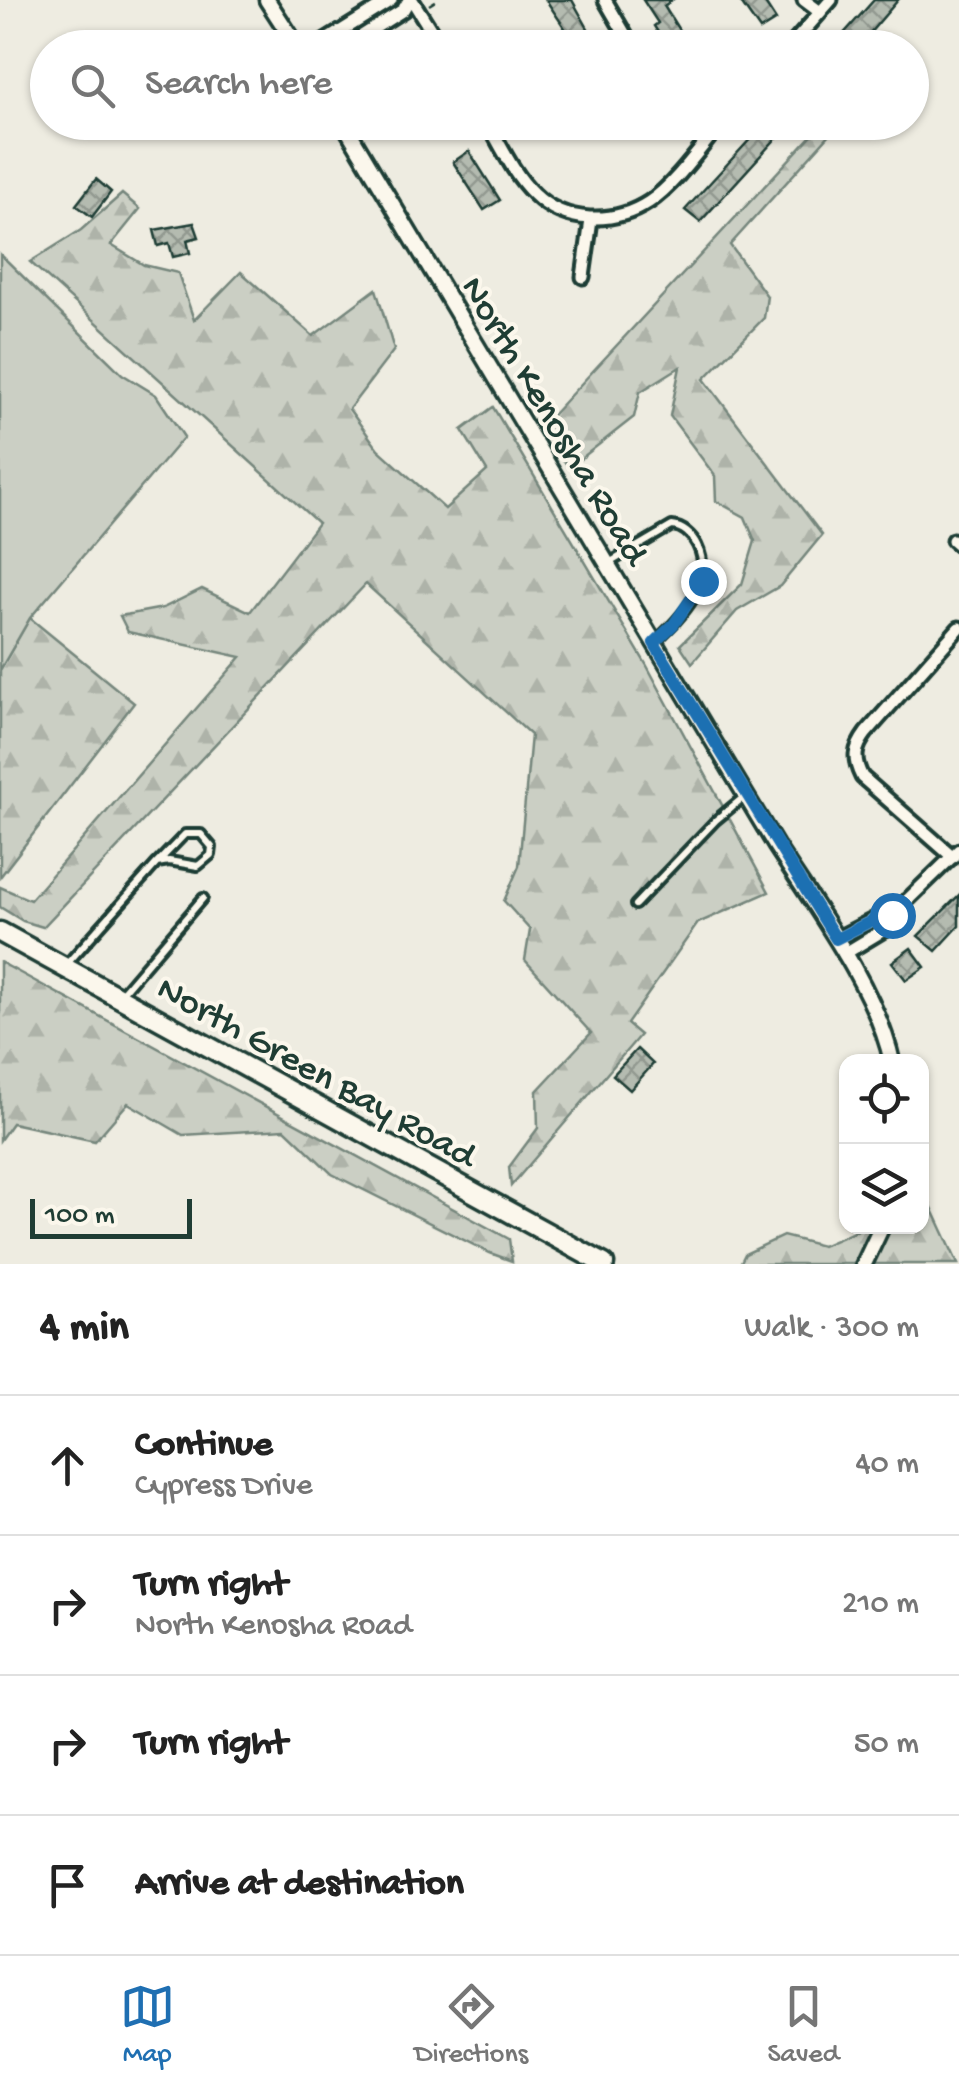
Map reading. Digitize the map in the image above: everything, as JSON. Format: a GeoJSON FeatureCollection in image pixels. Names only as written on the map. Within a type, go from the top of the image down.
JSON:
{"type":"FeatureCollection","features":[{"type":"Feature","properties":{"kind":"main road","name":"North Green Bay Road"},"geometry":{"type":"LineString","coordinates":[[0,932],[604,1264]]}},
{"type":"Feature","properties":{"kind":"street"},"geometry":{"type":"LineString","coordinates":[[267,0],[286,30]]}},
{"type":"Feature","properties":{"kind":"street"},"geometry":{"type":"LineString","coordinates":[[342,30],[390,0]]}},
{"type":"Feature","properties":{"kind":"street"},"geometry":{"type":"LineString","coordinates":[[371,30],[411,0],[430,30]]}},
{"type":"Feature","properties":{"kind":"street"},"geometry":{"type":"LineString","coordinates":[[605,0],[622,30]]}},
{"type":"Feature","properties":{"kind":"street"},"geometry":{"type":"LineString","coordinates":[[804,0],[820,12]]}},
{"type":"Feature","properties":{"kind":"street"},"geometry":{"type":"LineString","coordinates":[[804,30],[831,0]]}},
{"type":"Feature","properties":{"kind":"street","name":"North Kenosha Road"},"geometry":{"type":"LineString","coordinates":[[354,140],[606,565],[836,939],[876,1013],[889,1054]]}},
{"type":"Feature","properties":{"kind":"street"},"geometry":{"type":"LineString","coordinates":[[499,140],[534,194],[554,208],[591,220],[650,202],[706,140]]}},
{"type":"Feature","properties":{"kind":"street"},"geometry":{"type":"LineString","coordinates":[[583,277],[591,220]]}},
{"type":"Feature","properties":{"kind":"street"},"geometry":{"type":"LineString","coordinates":[[844,954],[887,928],[892,915],[956,854],[862,777],[854,763],[856,747],[866,733],[959,628]]}},
{"type":"Feature","properties":{"kind":"street"},"geometry":{"type":"LineString","coordinates":[[836,939],[877,918],[892,915]]}},
{"type":"Feature","properties":{"kind":"street"},"geometry":{"type":"LineString","coordinates":[[864,1264],[878,1234]]}},
{"type":"Feature","properties":{"kind":"lane"},"geometry":{"type":"LineString","coordinates":[[606,565],[672,526],[680,527],[694,539],[704,563],[703,581],[674,624],[654,643]]}},
{"type":"Feature","properties":{"kind":"lane"},"geometry":{"type":"LineString","coordinates":[[635,904],[716,820],[746,796]]}},
{"type":"Feature","properties":{"kind":"lane"},"geometry":{"type":"LineString","coordinates":[[64,967],[176,840],[185,834],[201,834],[212,847],[211,855],[198,866],[169,860],[157,863]]}},
{"type":"Feature","properties":{"kind":"lane"},"geometry":{"type":"LineString","coordinates":[[119,996],[203,898]]}},
{"type":"Feature","properties":{"kind":"green space"},"geometry":{"type":"Polygon","coordinates":[[[807,140],[825,140],[730,245],[767,296],[764,318],[704,379],[822,535],[780,586],[737,611],[692,663],[680,645],[742,584],[755,541],[745,517],[716,501],[715,476],[670,416],[680,367],[640,392],[634,417],[569,468],[541,427],[807,140]]]}},
{"type":"Feature","properties":{"kind":"green space"},"geometry":{"type":"Polygon","coordinates":[[[122,194],[140,209],[111,245],[144,265],[178,273],[194,320],[241,272],[313,336],[376,289],[394,350],[349,409],[378,449],[445,509],[487,471],[462,430],[493,407],[646,664],[769,892],[698,923],[627,1024],[640,1035],[511,1186],[509,1167],[538,1128],[537,1091],[591,1033],[525,960],[530,930],[504,901],[519,866],[531,735],[366,584],[43,927],[0,907],[0,887],[30,900],[241,657],[128,632],[120,616],[163,608],[202,589],[250,612],[318,523],[30,262],[81,230],[122,194]]]}},
{"type":"Feature","properties":{"kind":"green space"},"geometry":{"type":"Polygon","coordinates":[[[0,254],[122,374],[156,395],[184,437],[30,618],[0,670],[0,254]]]}},
{"type":"Feature","properties":{"kind":"green space"},"geometry":{"type":"Polygon","coordinates":[[[30,618],[134,703],[0,877],[0,670],[30,618]]]}},
{"type":"Feature","properties":{"kind":"green space"},"geometry":{"type":"Polygon","coordinates":[[[0,962],[509,1239],[512,1261],[332,1174],[285,1129],[183,1135],[128,1103],[95,1141],[12,1123],[0,1140],[0,962]]]}},
{"type":"Feature","properties":{"kind":"green space"},"geometry":{"type":"Polygon","coordinates":[[[929,1201],[958,1264],[740,1264],[745,1254],[783,1236],[822,1246],[849,1234],[929,1234],[929,1201]]]}},
{"type":"Feature","properties":{"kind":"building"},"geometry":{"type":"Polygon","coordinates":[[[546,0],[572,0],[589,30],[566,30],[546,0]]]}},
{"type":"Feature","properties":{"kind":"building"},"geometry":{"type":"Polygon","coordinates":[[[643,0],[672,0],[664,6],[679,30],[657,30],[654,26],[658,23],[643,0]]]}},
{"type":"Feature","properties":{"kind":"building"},"geometry":{"type":"Polygon","coordinates":[[[739,0],[763,0],[776,20],[760,30],[739,0]]]}},
{"type":"Feature","properties":{"kind":"building"},"geometry":{"type":"Polygon","coordinates":[[[874,0],[898,0],[872,30],[847,30],[874,0]]]}},
{"type":"Feature","properties":{"kind":"building"},"geometry":{"type":"Polygon","coordinates":[[[749,140],[775,140],[700,222],[685,210],[749,140]]]}},
{"type":"Feature","properties":{"kind":"building"},"geometry":{"type":"Polygon","coordinates":[[[469,151],[500,200],[484,210],[453,162],[469,151]]]}},
{"type":"Feature","properties":{"kind":"building"},"geometry":{"type":"Polygon","coordinates":[[[96,179],[111,192],[92,217],[76,205],[96,179]]]}},
{"type":"Feature","properties":{"kind":"building"},"geometry":{"type":"Polygon","coordinates":[[[194,223],[199,237],[187,240],[190,253],[173,257],[169,243],[158,246],[154,230],[194,223]]]}},
{"type":"Feature","properties":{"kind":"building"},"geometry":{"type":"Polygon","coordinates":[[[959,895],[959,926],[936,951],[918,936],[959,895]]]}},
{"type":"Feature","properties":{"kind":"building"},"geometry":{"type":"Polygon","coordinates":[[[911,948],[925,967],[906,980],[892,962],[911,948]]]}},
{"type":"Feature","properties":{"kind":"building"},"geometry":{"type":"Polygon","coordinates":[[[637,1049],[653,1064],[630,1090],[613,1075],[637,1049]]]}},
{"type":"Feature","properties":{"kind":"route"},"geometry":{"type":"LineString","coordinates":[[703,581],[690,604],[654,643],[836,939],[877,918],[892,915]]}}]}
